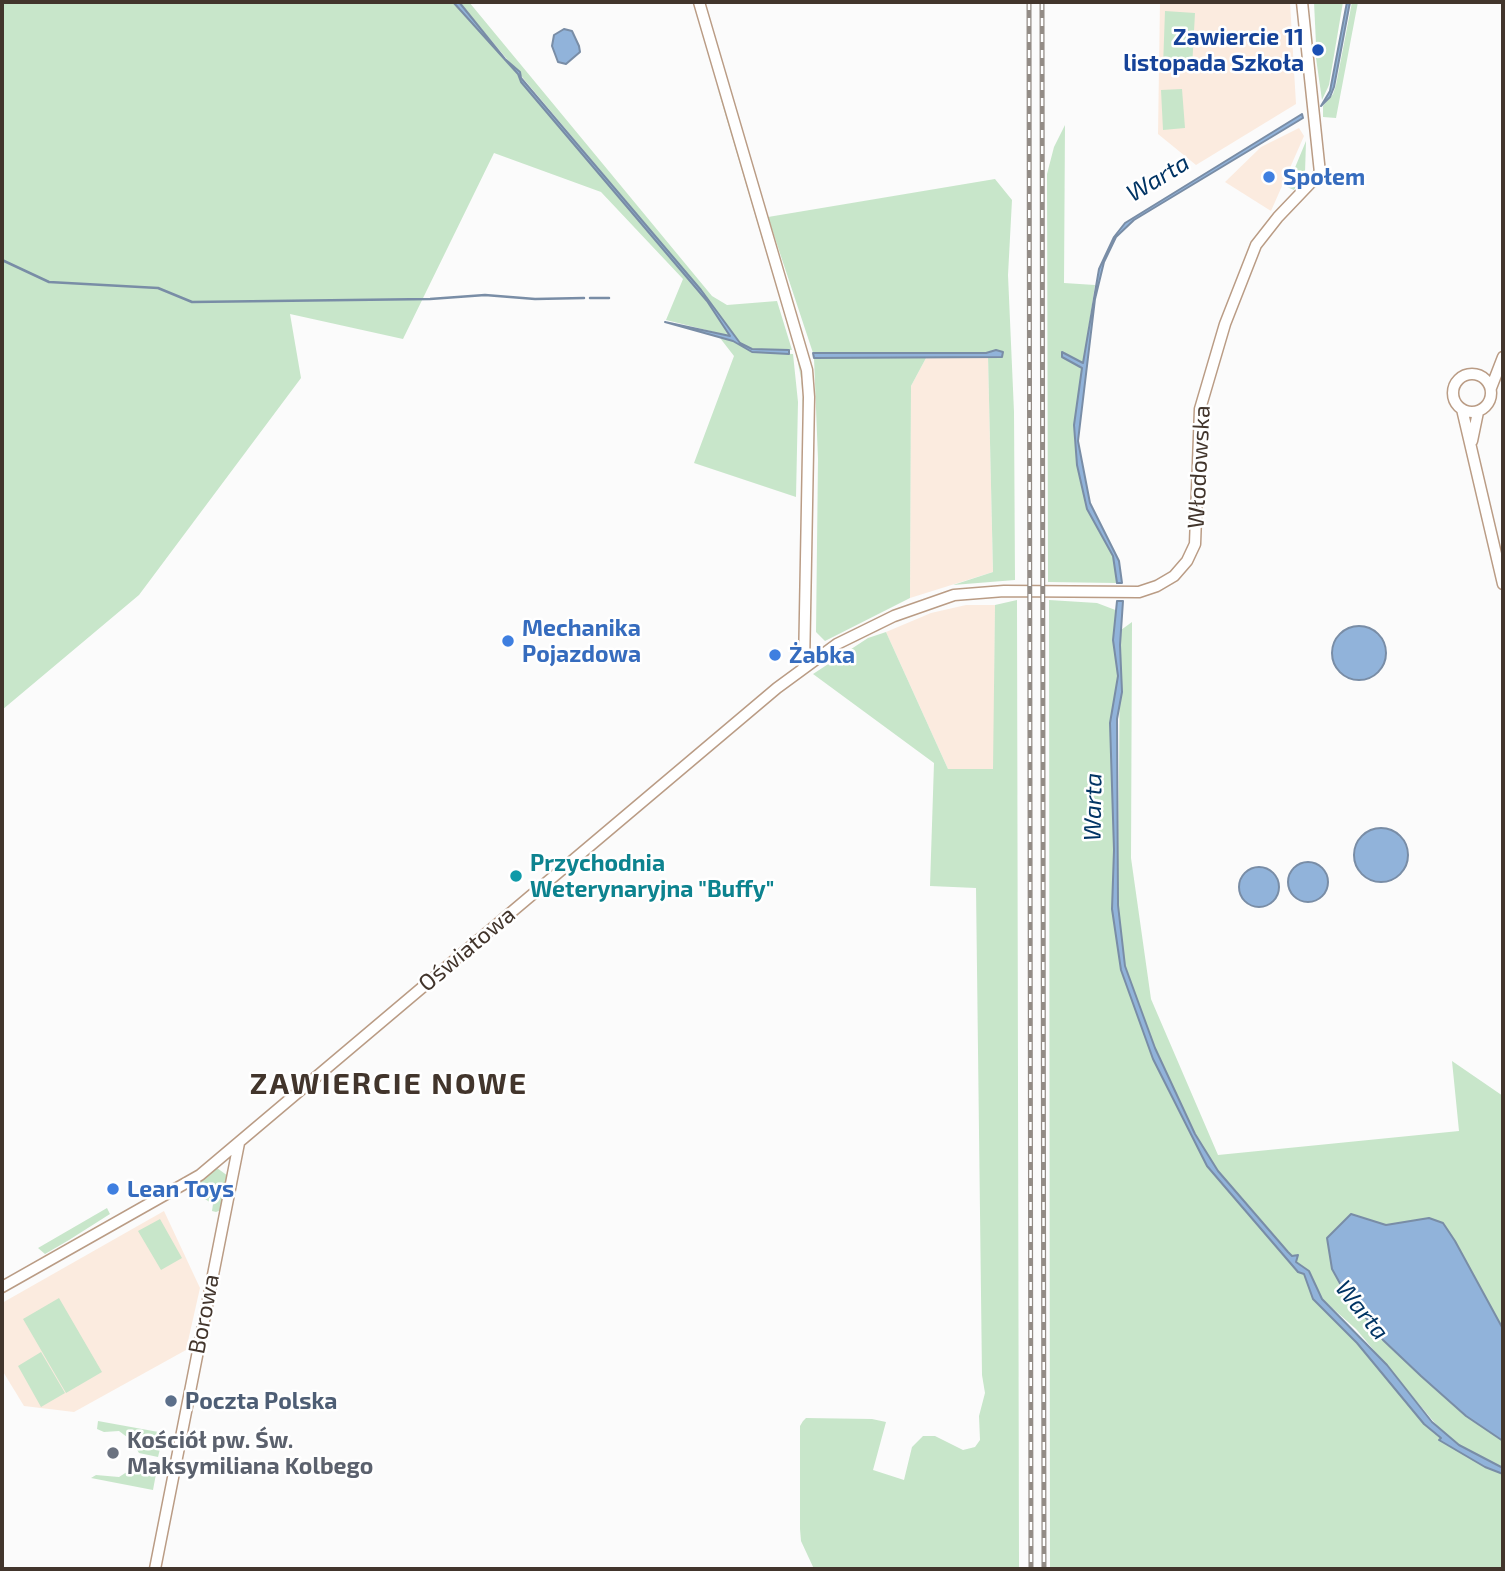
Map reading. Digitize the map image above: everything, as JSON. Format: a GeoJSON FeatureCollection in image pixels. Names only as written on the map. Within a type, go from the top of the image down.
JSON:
{"type":"FeatureCollection","features":[{"type":"Feature","properties":{"kind":"street"},"geometry":{"type":"LineString","coordinates":[[699,2],[804,354],[809,397],[804,667]]}},
{"type":"Feature","properties":{"kind":"street","name":"Włodowska"},"geometry":{"type":"LineString","coordinates":[[926,603],[954,595],[985,592],[1149,590],[1169,580],[1187,561],[1194,547],[1198,521],[1200,408],[1225,324],[1256,245],[1278,217],[1320,173],[1302,2]]}},
{"type":"Feature","properties":{"kind":"street"},"geometry":{"type":"LineString","coordinates":[[1481,376],[1503,356]]}},
{"type":"Feature","properties":{"kind":"street"},"geometry":{"type":"LineString","coordinates":[[1471,448],[1478,412],[1491,401],[1491,388],[1503,356]]}},
{"type":"Feature","properties":{"kind":"street"},"geometry":{"type":"LineString","coordinates":[[1491,388],[1481,376],[1468,374],[1457,381],[1453,394],[1462,409],[1503,584]]}},
{"type":"Feature","properties":{"kind":"street"},"geometry":{"type":"LineString","coordinates":[[1462,409],[1478,412]]}},
{"type":"Feature","properties":{"kind":"street","name":"Oświatowa"},"geometry":{"type":"LineString","coordinates":[[2,1287],[173,1192],[239,1142],[804,667],[837,644],[926,603]]}},
{"type":"Feature","properties":{"kind":"street","name":"Borowa"},"geometry":{"type":"LineString","coordinates":[[155,1569],[239,1142]]}},
{"type":"Feature","properties":{"kind":"shaded area"},"geometry":{"type":"Polygon","coordinates":[[[1160,2],[1290,2],[1296,104],[1196,165],[1158,134],[1160,2]]]}},
{"type":"Feature","properties":{"kind":"shaded area"},"geometry":{"type":"Polygon","coordinates":[[[1299,128],[1304,136],[1271,211],[1225,182],[1261,147],[1299,128]]]}},
{"type":"Feature","properties":{"kind":"shaded area"},"geometry":{"type":"Polygon","coordinates":[[[988,356],[993,572],[910,598],[911,386],[926,358],[988,356]]]}},
{"type":"Feature","properties":{"kind":"shaded area"},"geometry":{"type":"Polygon","coordinates":[[[966,605],[995,605],[994,770],[948,769],[886,632],[931,613],[966,605]]]}},
{"type":"Feature","properties":{"kind":"shaded area"},"geometry":{"type":"Polygon","coordinates":[[[164,1211],[200,1288],[186,1350],[74,1412],[24,1406],[2,1370],[2,1303],[164,1211]]]}},
{"type":"Feature","properties":{"kind":"green space"},"geometry":{"type":"Polygon","coordinates":[[[2,2],[453,2],[518,74],[521,82],[707,301],[730,336],[666,320],[683,279],[601,192],[494,153],[403,339],[290,314],[301,378],[139,595],[2,710],[2,2]]]}},
{"type":"Feature","properties":{"kind":"green space"},"geometry":{"type":"Polygon","coordinates":[[[459,2],[469,2],[712,296],[727,305],[777,301],[792,350],[752,349],[740,343],[701,290],[459,2]]]}},
{"type":"Feature","properties":{"kind":"green space"},"geometry":{"type":"Polygon","coordinates":[[[1314,2],[1343,2],[1329,85],[1322,100],[1316,58],[1321,57],[1320,44],[1316,44],[1314,2]]]}},
{"type":"Feature","properties":{"kind":"green space"},"geometry":{"type":"Polygon","coordinates":[[[1352,2],[1358,2],[1336,118],[1323,117],[1323,106],[1333,94],[1336,85],[1352,2]]]}},
{"type":"Feature","properties":{"kind":"green space"},"geometry":{"type":"Polygon","coordinates":[[[1165,11],[1195,13],[1192,68],[1163,67],[1165,11]]]}},
{"type":"Feature","properties":{"kind":"green space"},"geometry":{"type":"Polygon","coordinates":[[[716,83],[755,205],[800,364],[801,379],[796,353],[716,83]]]}},
{"type":"Feature","properties":{"kind":"green space"},"geometry":{"type":"Polygon","coordinates":[[[1182,89],[1185,128],[1163,130],[1161,90],[1182,89]]]}},
{"type":"Feature","properties":{"kind":"green space"},"geometry":{"type":"Polygon","coordinates":[[[1065,125],[1064,283],[1095,285],[1083,364],[1063,352],[1062,357],[1082,368],[1074,425],[1075,445],[1087,509],[1113,556],[1117,583],[1048,582],[1047,174],[1054,147],[1065,125]]]}},
{"type":"Feature","properties":{"kind":"green space"},"geometry":{"type":"Polygon","coordinates":[[[1306,141],[1305,173],[1294,190],[1287,187],[1306,141]]]}},
{"type":"Feature","properties":{"kind":"green space"},"geometry":{"type":"Polygon","coordinates":[[[995,179],[1012,200],[1008,275],[1014,412],[1015,580],[953,585],[993,572],[988,356],[1000,358],[992,351],[813,353],[768,217],[995,179]]]}},
{"type":"Feature","properties":{"kind":"green space"},"geometry":{"type":"Polygon","coordinates":[[[720,338],[733,341],[752,352],[793,354],[798,402],[796,497],[694,463],[734,356],[720,338]]]}},
{"type":"Feature","properties":{"kind":"green space"},"geometry":{"type":"Polygon","coordinates":[[[814,358],[926,358],[911,386],[910,598],[825,641],[816,632],[818,459],[814,358]]]}},
{"type":"Feature","properties":{"kind":"green space"},"geometry":{"type":"Polygon","coordinates":[[[802,392],[804,414],[802,520],[803,424],[802,392]]]}},
{"type":"Feature","properties":{"kind":"green space"},"geometry":{"type":"Polygon","coordinates":[[[1017,600],[1019,1569],[814,1569],[801,1541],[800,1529],[800,1426],[803,1421],[806,1418],[872,1419],[886,1422],[873,1470],[904,1480],[912,1447],[923,1436],[935,1436],[963,1450],[975,1447],[980,1440],[979,1416],[985,1393],[982,1375],[976,888],[930,886],[934,763],[813,674],[868,638],[886,632],[948,769],[993,769],[995,605],[1017,600]]]}},
{"type":"Feature","properties":{"kind":"green space"},"geometry":{"type":"Polygon","coordinates":[[[1049,600],[1097,603],[1118,611],[1113,640],[1118,676],[1110,723],[1114,850],[1112,909],[1121,970],[1153,1059],[1208,1167],[1298,1272],[1304,1274],[1313,1299],[1357,1343],[1424,1424],[1449,1445],[1503,1474],[1503,1569],[1050,1569],[1049,600]]]}},
{"type":"Feature","properties":{"kind":"green space"},"geometry":{"type":"Polygon","coordinates":[[[1132,622],[1131,858],[1151,999],[1218,1155],[1459,1131],[1452,1061],[1503,1096],[1503,1329],[1443,1223],[1429,1218],[1386,1225],[1351,1214],[1342,1287],[1383,1340],[1466,1416],[1503,1441],[1503,1468],[1459,1445],[1439,1428],[1356,1329],[1322,1299],[1311,1275],[1296,1262],[1298,1254],[1292,1256],[1288,1252],[1218,1171],[1195,1134],[1155,1048],[1125,966],[1118,905],[1120,638],[1121,630],[1132,622]]]}},
{"type":"Feature","properties":{"kind":"green space"},"geometry":{"type":"Polygon","coordinates":[[[217,1168],[228,1176],[221,1210],[216,1212],[212,1211],[213,1204],[195,1193],[193,1200],[190,1195],[192,1187],[217,1168]]]}},
{"type":"Feature","properties":{"kind":"green space"},"geometry":{"type":"Polygon","coordinates":[[[107,1208],[110,1214],[45,1254],[38,1248],[107,1208]]]}},
{"type":"Feature","properties":{"kind":"green space"},"geometry":{"type":"Polygon","coordinates":[[[160,1219],[182,1258],[161,1270],[138,1231],[160,1219]]]}},
{"type":"Feature","properties":{"kind":"green space"},"geometry":{"type":"Polygon","coordinates":[[[59,1298],[102,1372],[66,1393],[23,1319],[59,1298]]]}},
{"type":"Feature","properties":{"kind":"green space"},"geometry":{"type":"Polygon","coordinates":[[[41,1352],[65,1393],[41,1407],[18,1366],[41,1352]]]}},
{"type":"Feature","properties":{"kind":"green space"},"geometry":{"type":"Polygon","coordinates":[[[98,1421],[164,1433],[158,1457],[139,1453],[131,1440],[119,1431],[104,1432],[97,1429],[98,1421]]]}},
{"type":"Feature","properties":{"kind":"green space"},"geometry":{"type":"Polygon","coordinates":[[[137,1459],[158,1463],[153,1490],[91,1478],[96,1475],[119,1477],[130,1470],[137,1459]]]}},
{"type":"Feature","properties":{"kind":"water"},"geometry":{"type":"Polygon","coordinates":[[[453,2],[459,2],[505,59],[520,72],[521,78],[701,290],[740,343],[752,349],[789,350],[789,354],[752,352],[733,341],[665,322],[730,336],[707,301],[521,82],[518,74],[453,2]]]}},
{"type":"Feature","properties":{"kind":"water"},"geometry":{"type":"Polygon","coordinates":[[[1347,2],[1350,2],[1334,87],[1330,97],[1321,106],[1330,91],[1347,2]]]}},
{"type":"Feature","properties":{"kind":"water"},"geometry":{"type":"Polygon","coordinates":[[[564,29],[572,31],[580,52],[566,64],[558,62],[552,46],[554,35],[564,29]]]}},
{"type":"Feature","properties":{"kind":"water"},"geometry":{"type":"Polygon","coordinates":[[[1302,114],[1303,118],[1134,220],[1116,237],[1104,262],[1095,299],[1078,441],[1090,503],[1119,561],[1122,583],[1117,583],[1113,556],[1087,509],[1077,465],[1074,425],[1082,368],[1062,357],[1062,352],[1083,363],[1099,269],[1114,237],[1125,223],[1302,114]]]}},
{"type":"Feature","properties":{"kind":"water"},"geometry":{"type":"Polygon","coordinates":[[[996,350],[1003,352],[1002,357],[814,358],[813,353],[986,353],[996,350]]]}},
{"type":"Feature","properties":{"kind":"water"},"geometry":{"type":"Polygon","coordinates":[[[1117,601],[1123,601],[1120,645],[1122,692],[1117,719],[1118,905],[1125,966],[1155,1048],[1195,1134],[1218,1171],[1288,1252],[1292,1256],[1298,1255],[1296,1262],[1309,1271],[1322,1299],[1387,1365],[1432,1422],[1459,1445],[1503,1468],[1503,1474],[1485,1467],[1439,1440],[1441,1438],[1424,1424],[1357,1343],[1313,1299],[1304,1274],[1298,1272],[1207,1166],[1153,1059],[1121,970],[1112,909],[1114,850],[1110,723],[1118,676],[1113,640],[1117,601]]]}},
{"type":"Feature","properties":{"kind":"water"},"geometry":{"type":"Polygon","coordinates":[[[1359,626],[1378,634],[1386,653],[1378,672],[1359,680],[1340,672],[1332,653],[1340,634],[1359,626]]]}},
{"type":"Feature","properties":{"kind":"water"},"geometry":{"type":"Polygon","coordinates":[[[1381,828],[1400,836],[1408,855],[1400,874],[1381,882],[1362,874],[1354,855],[1362,836],[1381,828]]]}},
{"type":"Feature","properties":{"kind":"water"},"geometry":{"type":"Polygon","coordinates":[[[1308,862],[1322,868],[1328,882],[1322,896],[1308,902],[1294,896],[1288,882],[1294,868],[1308,862]]]}},
{"type":"Feature","properties":{"kind":"water"},"geometry":{"type":"Polygon","coordinates":[[[1259,867],[1273,873],[1279,887],[1273,901],[1259,907],[1245,901],[1239,887],[1245,873],[1259,867]]]}},
{"type":"Feature","properties":{"kind":"water","name":"Warta"},"geometry":{"type":"Polygon","coordinates":[[[1351,1214],[1386,1225],[1429,1218],[1443,1223],[1503,1329],[1503,1441],[1466,1416],[1383,1340],[1342,1287],[1332,1269],[1327,1238],[1351,1214]]]}},
{"type":"Feature","properties":{"kind":"waterway"},"geometry":{"type":"LineString","coordinates":[[2,260],[49,282],[158,288],[192,302],[430,299],[485,295],[535,299],[584,298]]}},
{"type":"Feature","properties":{"kind":"waterway"},"geometry":{"type":"LineString","coordinates":[[590,298],[609,298]]}},
{"type":"Feature","properties":{"kind":"railway"},"geometry":{"type":"LineString","coordinates":[[1029,2],[1031,1569]]}},
{"type":"Feature","properties":{"kind":"railway"},"geometry":{"type":"LineString","coordinates":[[1042,2],[1044,1569]]}},
{"type":"Feature","properties":{"kind":"place","name":"Zawiercie 11 listopada Szkoła"},"geometry":{"type":"Point","coordinates":[1318,50]}},
{"type":"Feature","properties":{"kind":"place","name":"Społem"},"geometry":{"type":"Point","coordinates":[1269,177]}},
{"type":"Feature","properties":{"kind":"place","name":"Mechanika Pojazdowa"},"geometry":{"type":"Point","coordinates":[508,641]}},
{"type":"Feature","properties":{"kind":"place","name":"Żabka"},"geometry":{"type":"Point","coordinates":[775,655]}},
{"type":"Feature","properties":{"kind":"place","name":"Przychodnia Weterynaryjna \"Buffy\""},"geometry":{"type":"Point","coordinates":[516,876]}},
{"type":"Feature","properties":{"kind":"place","name":"Lean Toys"},"geometry":{"type":"Point","coordinates":[113,1189]}},
{"type":"Feature","properties":{"kind":"place","name":"Poczta Polska"},"geometry":{"type":"Point","coordinates":[171,1401]}},
{"type":"Feature","properties":{"kind":"place","name":"Kościół pw. Św. Maksymiliana Kolbego"},"geometry":{"type":"Point","coordinates":[113,1453]}},
{"type":"Feature","properties":{"kind":"district","name":"ZAWIERCIE NOWE"},"geometry":{"type":"Point","coordinates":[389,1084]}}]}
